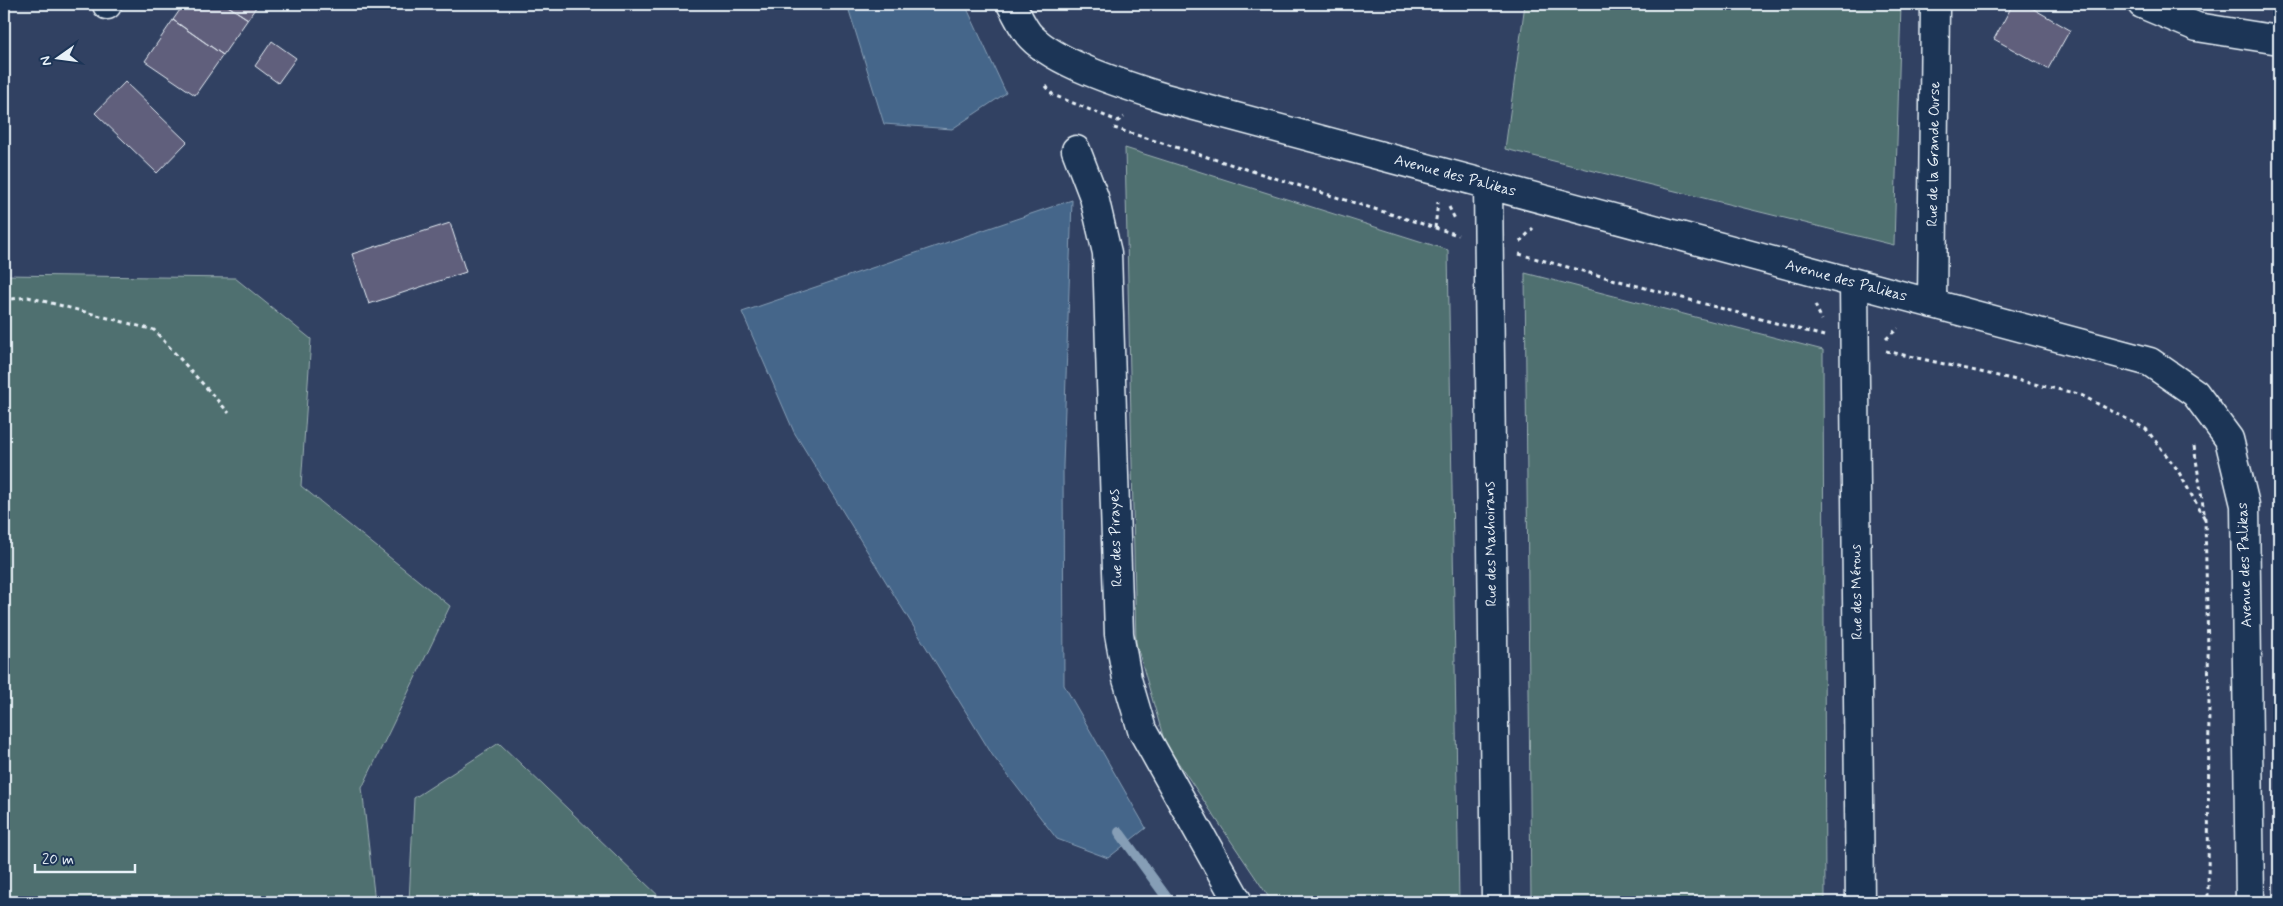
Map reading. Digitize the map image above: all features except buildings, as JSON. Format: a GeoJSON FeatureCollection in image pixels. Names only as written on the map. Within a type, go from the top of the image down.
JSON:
{"type":"FeatureCollection","features":[{"type":"Feature","properties":{"kind":"street","name":"Avenue des Palikas"},"geometry":{"type":"LineString","coordinates":[[1011,4],[1031,37],[1060,57],[1112,81],[1165,98],[2150,362],[2195,393],[2229,439],[2245,505],[2250,902]]}},
{"type":"Feature","properties":{"kind":"street","name":"Rue de la Grande Ourse"},"geometry":{"type":"LineString","coordinates":[[1932,304],[1936,4]]}},
{"type":"Feature","properties":{"kind":"street"},"geometry":{"type":"LineString","coordinates":[[2142,4],[2197,27],[2279,40]]}},
{"type":"Feature","properties":{"kind":"street","name":"Rue des Pirayes"},"geometry":{"type":"LineString","coordinates":[[1076,150],[1094,196],[1107,253],[1119,634],[1127,679],[1142,730],[1238,902]]}},
{"type":"Feature","properties":{"kind":"street","name":"Rue des Machoirans"},"geometry":{"type":"LineString","coordinates":[[1488,185],[1496,902]]}},
{"type":"Feature","properties":{"kind":"street","name":"Rue des Mérous"},"geometry":{"type":"LineString","coordinates":[[1854,283],[1860,902]]}},
{"type":"Feature","properties":{"kind":"path"},"geometry":{"type":"LineString","coordinates":[[1091,110],[1118,121]]}},
{"type":"Feature","properties":{"kind":"path"},"geometry":{"type":"LineString","coordinates":[[1114,128],[1465,238]]}},
{"type":"Feature","properties":{"kind":"path"},"geometry":{"type":"LineString","coordinates":[[1435,228],[1438,199]]}},
{"type":"Feature","properties":{"kind":"path"},"geometry":{"type":"LineString","coordinates":[[1512,252],[1832,339]]}},
{"type":"Feature","properties":{"kind":"path"},"geometry":{"type":"LineString","coordinates":[[4,300],[28,297],[154,330],[229,413]]}},
{"type":"Feature","properties":{"kind":"path"},"geometry":{"type":"LineString","coordinates":[[1882,342],[1901,324]]}},
{"type":"Feature","properties":{"kind":"path"},"geometry":{"type":"LineString","coordinates":[[1886,350],[2080,394],[2146,429],[2177,468],[2206,519]]}},
{"type":"Feature","properties":{"kind":"path"},"geometry":{"type":"LineString","coordinates":[[2193,443],[2206,519],[2209,694],[2208,902]]}},
{"type":"Feature","properties":{"kind":"green space"},"geometry":{"type":"Polygon","coordinates":[[[1525,4],[1901,4],[1894,245],[1505,149],[1525,4]]]}},
{"type":"Feature","properties":{"kind":"green space"},"geometry":{"type":"Polygon","coordinates":[[[1125,148],[1448,250],[1459,902],[1272,902],[1165,743],[1136,643],[1125,148]]]}},
{"type":"Feature","properties":{"kind":"green space"},"geometry":{"type":"Polygon","coordinates":[[[1525,273],[1823,350],[1825,902],[1531,902],[1525,273]]]}},
{"type":"Feature","properties":{"kind":"green space"},"geometry":{"type":"Polygon","coordinates":[[[4,275],[235,278],[311,339],[301,486],[450,606],[362,788],[375,902],[4,902],[4,275]]]}},
{"type":"Feature","properties":{"kind":"green space"},"geometry":{"type":"Polygon","coordinates":[[[499,743],[665,902],[409,902],[414,798],[499,743]]]}},
{"type":"Feature","properties":{"kind":"water"},"geometry":{"type":"Polygon","coordinates":[[[847,4],[965,4],[1006,93],[952,129],[884,124],[847,4]]]}},
{"type":"Feature","properties":{"kind":"water"},"geometry":{"type":"Polygon","coordinates":[[[1072,200],[1063,466],[1064,685],[1146,828],[1108,858],[1057,839],[993,756],[794,432],[742,312],[1072,200]]]}},
{"type":"Feature","properties":{"kind":"waterway"},"geometry":{"type":"LineString","coordinates":[[1119,832],[1170,902]]}}]}
